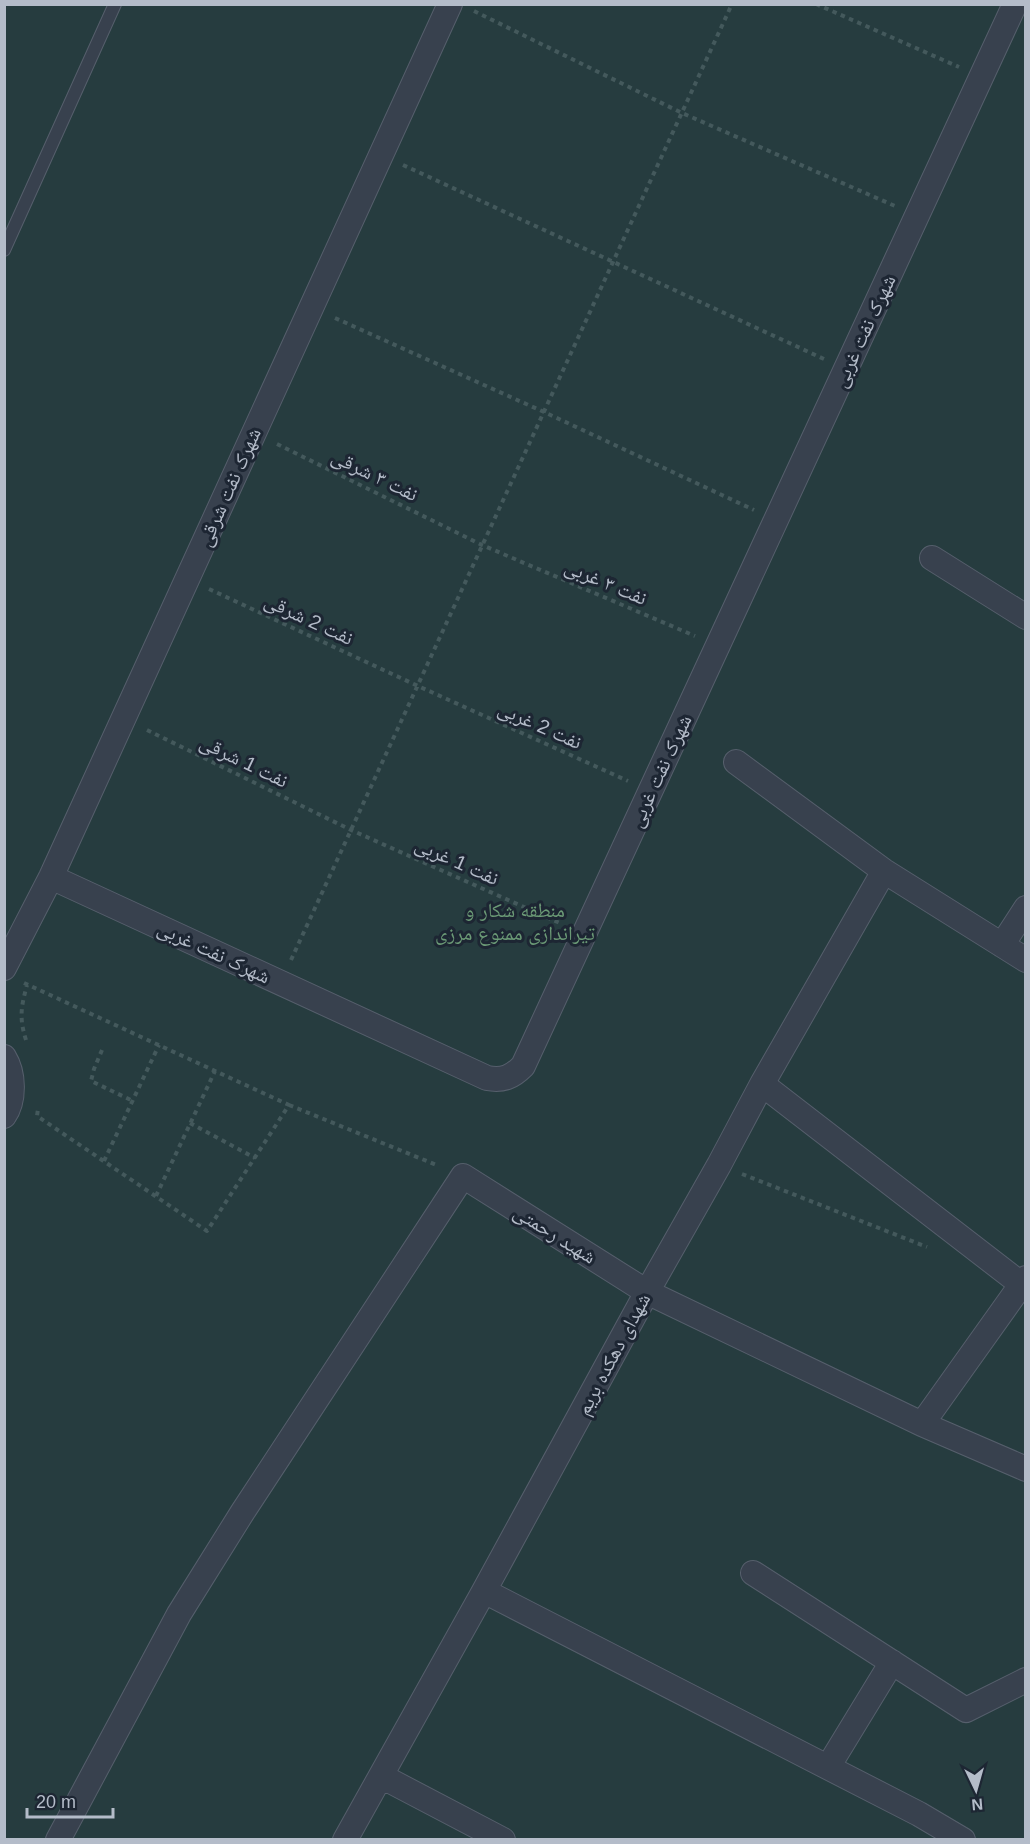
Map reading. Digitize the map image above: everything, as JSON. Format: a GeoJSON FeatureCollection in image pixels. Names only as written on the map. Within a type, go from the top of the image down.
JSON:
{"type":"FeatureCollection","features":[{"type":"Feature","properties":{"kind":"street","name":"شهرک نفت غربی"},"geometry":{"type":"LineString","coordinates":[[51,877],[487,1078],[497,1080],[516,1073],[523,1066],[1015,4]]}},
{"type":"Feature","properties":{"kind":"street","name":"شهرک نفت شرقی"},"geometry":{"type":"LineString","coordinates":[[4,968],[51,877],[381,154],[461,7]]}},
{"type":"Feature","properties":{"kind":"street"},"geometry":{"type":"LineString","coordinates":[[932,558],[1026,616]]}},
{"type":"Feature","properties":{"kind":"street"},"geometry":{"type":"LineString","coordinates":[[736,762],[884,871],[1026,960]]}},
{"type":"Feature","properties":{"kind":"street","name":"شهدای دهکده بریم"},"geometry":{"type":"LineString","coordinates":[[345,1839],[484,1591],[646,1292],[719,1165],[762,1083],[884,871]]}},
{"type":"Feature","properties":{"kind":"street"},"geometry":{"type":"LineString","coordinates":[[1002,945],[1026,908]]}},
{"type":"Feature","properties":{"kind":"street"},"geometry":{"type":"LineString","coordinates":[[4,1058],[8,1063],[12,1087],[8,1111],[4,1116]]}},
{"type":"Feature","properties":{"kind":"street"},"geometry":{"type":"LineString","coordinates":[[762,1083],[1023,1281],[922,1424]]}},
{"type":"Feature","properties":{"kind":"street"},"geometry":{"type":"LineString","coordinates":[[58,1839],[179,1614],[242,1513],[463,1176]]}},
{"type":"Feature","properties":{"kind":"street","name":"شهید رحمتی"},"geometry":{"type":"LineString","coordinates":[[463,1176],[646,1292],[922,1424],[1026,1469]]}},
{"type":"Feature","properties":{"kind":"street"},"geometry":{"type":"LineString","coordinates":[[753,1573],[966,1710],[1026,1680]]}},
{"type":"Feature","properties":{"kind":"street"},"geometry":{"type":"LineString","coordinates":[[484,1591],[919,1814],[963,1839]]}},
{"type":"Feature","properties":{"kind":"street"},"geometry":{"type":"LineString","coordinates":[[828,1767],[892,1662]]}},
{"type":"Feature","properties":{"kind":"street"},"geometry":{"type":"LineString","coordinates":[[381,1776],[503,1839]]}},
{"type":"Feature","properties":{"kind":"lane"},"geometry":{"type":"LineString","coordinates":[[4,250],[115,4]]}},
{"type":"Feature","properties":{"kind":"path"},"geometry":{"type":"LineString","coordinates":[[280,982],[732,4]]}},
{"type":"Feature","properties":{"kind":"path"},"geometry":{"type":"LineString","coordinates":[[816,4],[982,77]]}},
{"type":"Feature","properties":{"kind":"path"},"geometry":{"type":"LineString","coordinates":[[461,7],[682,113],[917,216]]}},
{"type":"Feature","properties":{"kind":"path"},"geometry":{"type":"LineString","coordinates":[[381,154],[846,370]]}},
{"type":"Feature","properties":{"kind":"path"},"geometry":{"type":"LineString","coordinates":[[312,307],[776,520]]}},
{"type":"Feature","properties":{"kind":"path","name":"نفت ۳ شرقی"},"geometry":{"type":"LineString","coordinates":[[254,432],[482,545]]}},
{"type":"Feature","properties":{"kind":"path","name":"نفت ۳ غربی"},"geometry":{"type":"LineString","coordinates":[[482,545],[718,646]]}},
{"type":"Feature","properties":{"kind":"path","name":"نفت 2 شرقی"},"geometry":{"type":"LineString","coordinates":[[188,579],[418,686]]}},
{"type":"Feature","properties":{"kind":"path","name":"نفت 2 غربی"},"geometry":{"type":"LineString","coordinates":[[418,686],[651,791]]}},
{"type":"Feature","properties":{"kind":"path","name":"نفت 1 شرقی"},"geometry":{"type":"LineString","coordinates":[[124,718],[351,830]]}},
{"type":"Feature","properties":{"kind":"path","name":"نفت 1 غربی"},"geometry":{"type":"LineString","coordinates":[[351,830],[584,934]]}},
{"type":"Feature","properties":{"kind":"path"},"geometry":{"type":"LineString","coordinates":[[27,1043],[21,1024],[21,1006],[27,985],[290,1105],[463,1176]]}},
{"type":"Feature","properties":{"kind":"path"},"geometry":{"type":"LineString","coordinates":[[104,1161],[159,1045]]}},
{"type":"Feature","properties":{"kind":"path"},"geometry":{"type":"LineString","coordinates":[[102,1050],[92,1081],[133,1101]]}},
{"type":"Feature","properties":{"kind":"path"},"geometry":{"type":"LineString","coordinates":[[156,1197],[215,1071]]}},
{"type":"Feature","properties":{"kind":"path"},"geometry":{"type":"LineString","coordinates":[[39,1106],[37,1116],[207,1231],[290,1105]]}},
{"type":"Feature","properties":{"kind":"path"},"geometry":{"type":"LineString","coordinates":[[190,1124],[255,1158]]}},
{"type":"Feature","properties":{"kind":"path"},"geometry":{"type":"LineString","coordinates":[[719,1165],[935,1250]]}},
{"type":"Feature","properties":{"kind":"green space","name":"منطقه شکار و تیراندازی ممنوع مرزی"},"geometry":{"type":"Polygon","coordinates":[[[5,5],[1025,5],[1025,1839],[5,1840],[5,5]]]}}]}
